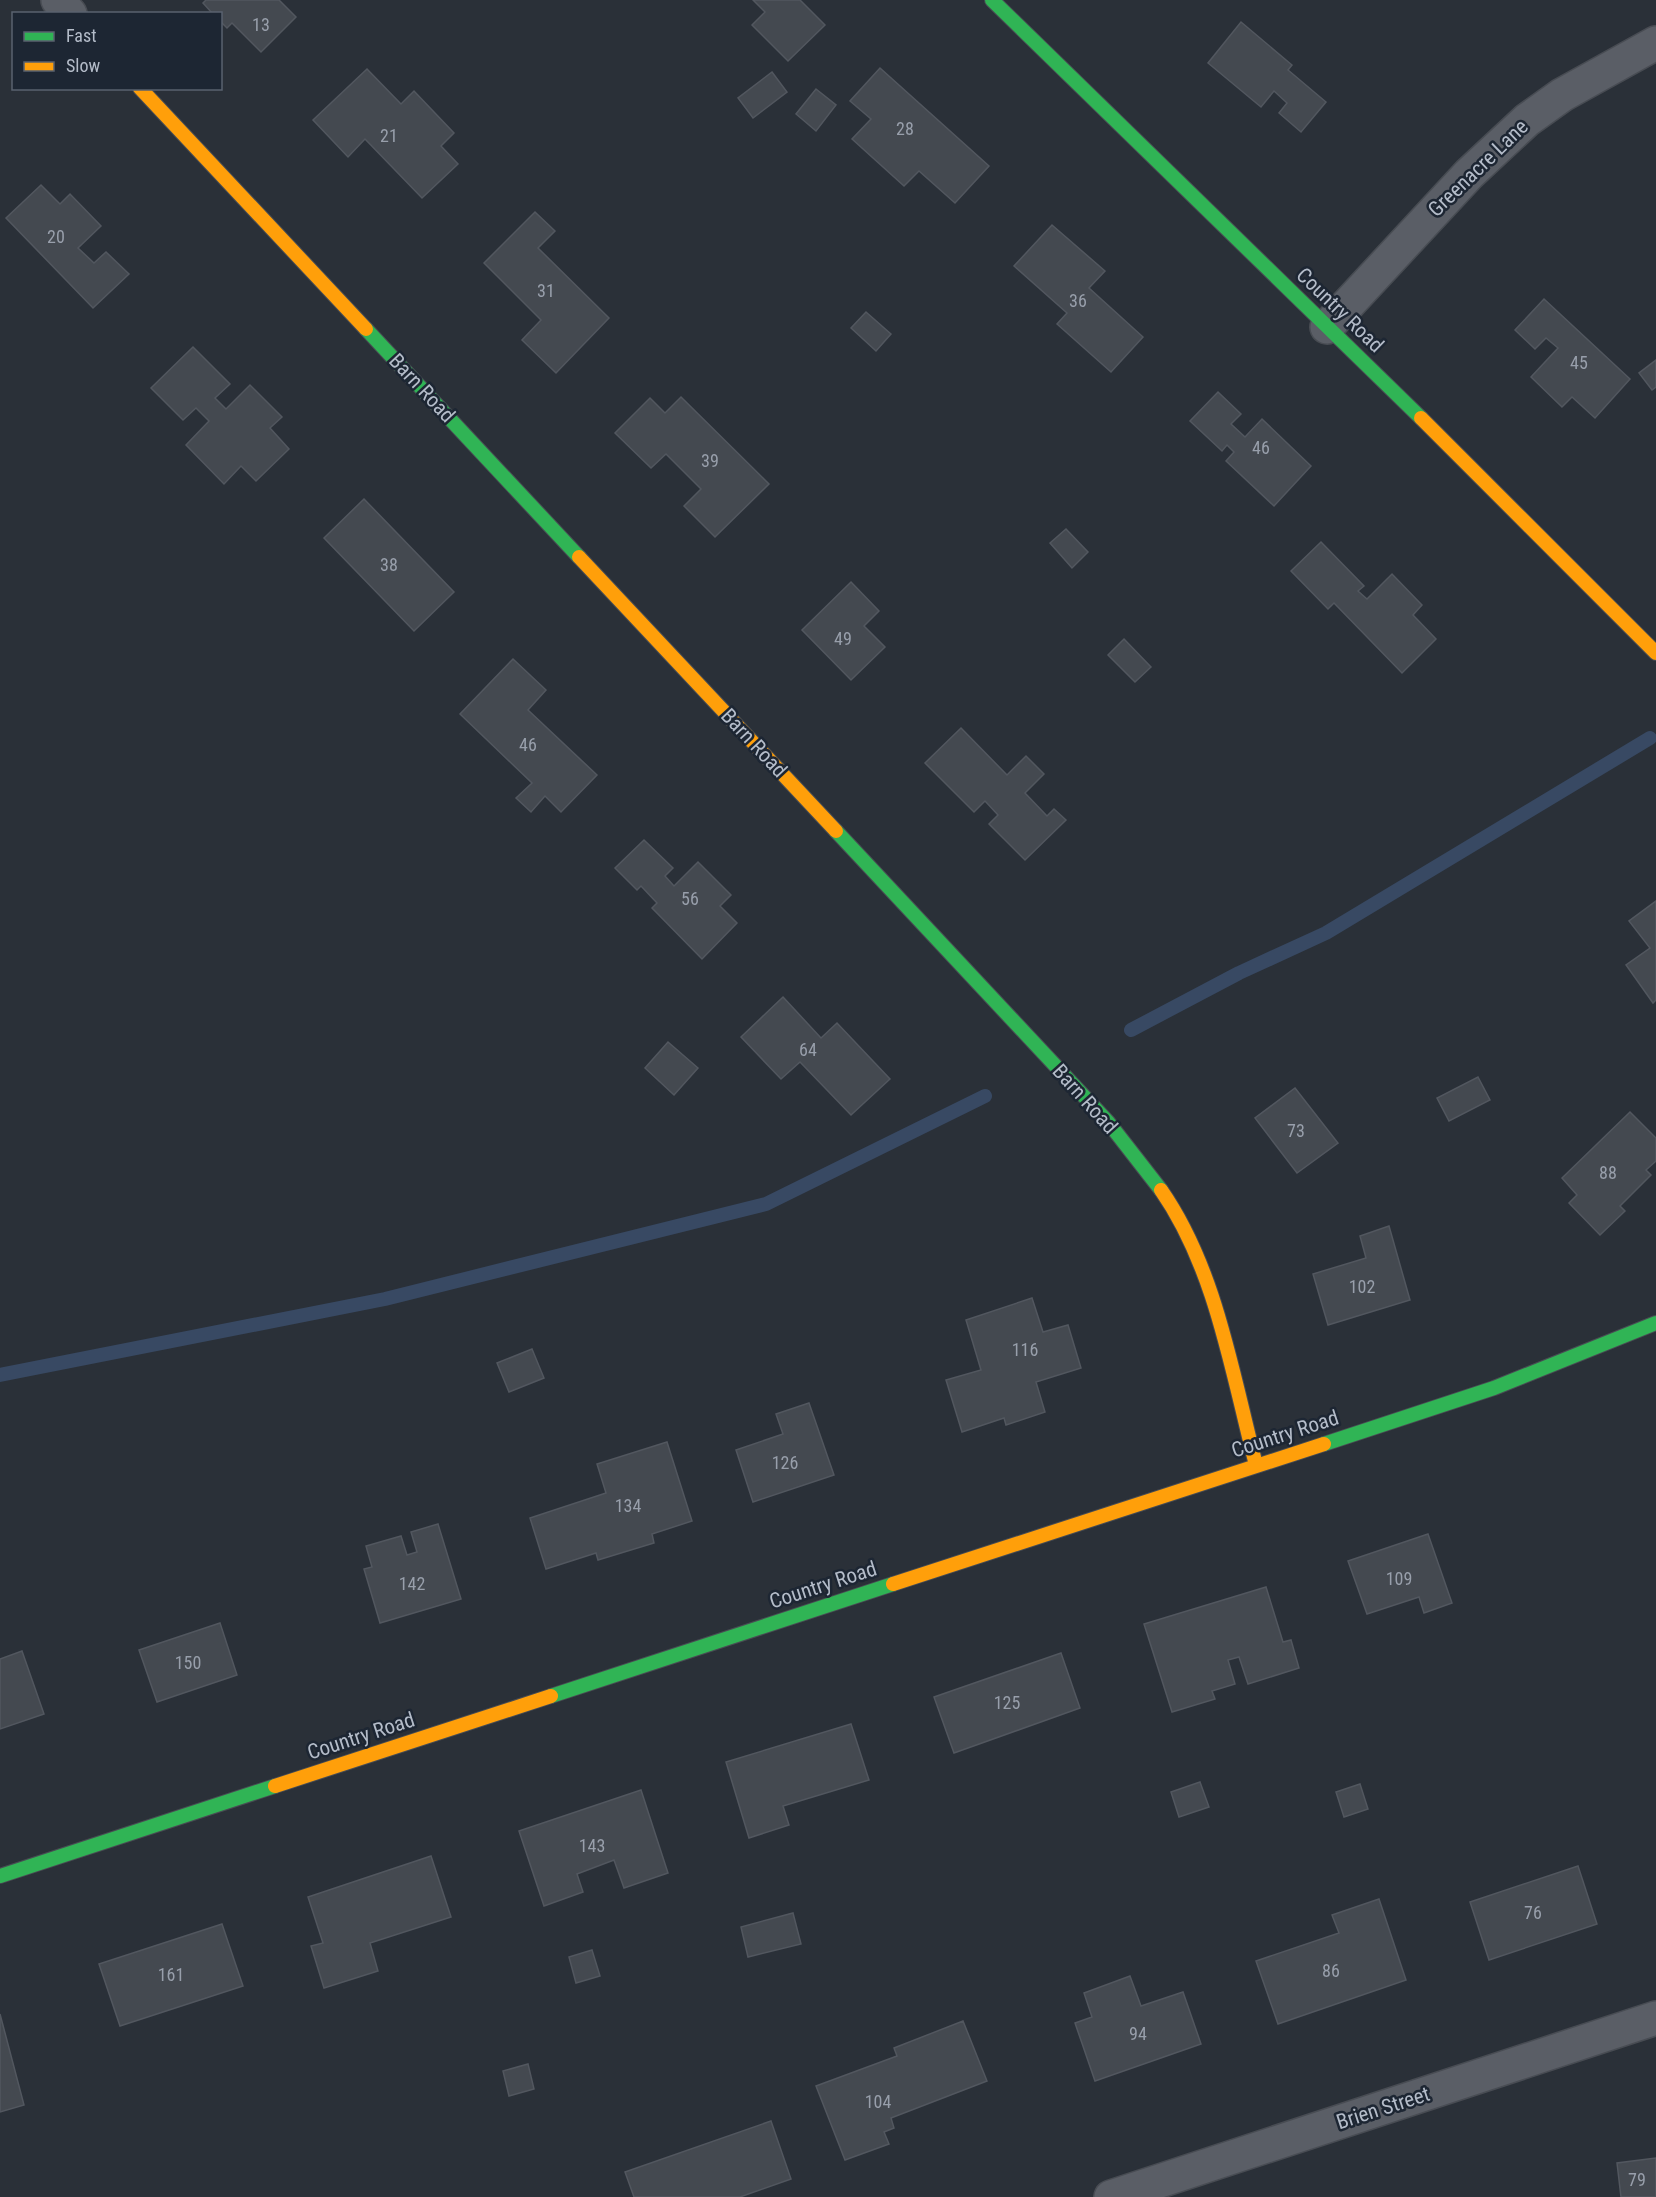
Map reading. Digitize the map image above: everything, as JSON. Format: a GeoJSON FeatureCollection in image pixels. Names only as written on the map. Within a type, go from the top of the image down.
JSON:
{"type":"FeatureCollection","features":[{"type":"Feature","properties":{"kind":"street"},"geometry":{"type":"LineString","coordinates":[[58,0],[68,12]]}},
{"type":"Feature","properties":{"kind":"street","name":"Country Road"},"geometry":{"type":"LineString","coordinates":[[992,0],[1508,503],[1656,654]]}},
{"type":"Feature","properties":{"kind":"street","name":"Greenacre Lane"},"geometry":{"type":"LineString","coordinates":[[1327,327],[1456,188],[1519,126],[1562,95],[1656,43]]}},
{"type":"Feature","properties":{"kind":"street","name":"Barn Road"},"geometry":{"type":"LineString","coordinates":[[142,90],[1006,1012],[1134,1154],[1172,1207],[1194,1251],[1214,1313],[1256,1465]]}},
{"type":"Feature","properties":{"kind":"street","name":"Country Road"},"geometry":{"type":"LineString","coordinates":[[0,1876],[1494,1388],[1656,1323]]}},
{"type":"Feature","properties":{"kind":"street","name":"Brien Street"},"geometry":{"type":"LineString","coordinates":[[1111,2197],[1656,2018]]}},
{"type":"Feature","properties":{"kind":"building"},"geometry":{"type":"Polygon","coordinates":[[[206,0],[279,0],[296,17],[261,52],[232,23],[227,28],[222,23],[222,12],[211,12],[203,3],[206,0]]]}},
{"type":"Feature","properties":{"kind":"building"},"geometry":{"type":"Polygon","coordinates":[[[753,0],[800,0],[825,25],[788,61],[752,25],[765,12],[753,0]]]}},
{"type":"Feature","properties":{"kind":"building"},"geometry":{"type":"Polygon","coordinates":[[[1241,22],[1292,65],[1288,70],[1326,102],[1301,132],[1279,113],[1287,103],[1274,91],[1261,107],[1208,63],[1241,22]]]}},
{"type":"Feature","properties":{"kind":"building"},"geometry":{"type":"Polygon","coordinates":[[[880,68],[989,166],[955,203],[919,171],[904,186],[852,139],[871,119],[850,101],[880,68]]]}},
{"type":"Feature","properties":{"kind":"building"},"geometry":{"type":"Polygon","coordinates":[[[367,69],[401,104],[414,91],[454,133],[441,146],[458,164],[422,198],[365,139],[348,157],[313,120],[367,69]]]}},
{"type":"Feature","properties":{"kind":"building"},"geometry":{"type":"Polygon","coordinates":[[[772,72],[787,92],[753,118],[738,98],[772,72]]]}},
{"type":"Feature","properties":{"kind":"building"},"geometry":{"type":"Polygon","coordinates":[[[816,89],[836,105],[816,131],[796,114],[816,89]]]}},
{"type":"Feature","properties":{"kind":"building"},"geometry":{"type":"Polygon","coordinates":[[[41,185],[60,204],[70,194],[101,226],[78,248],[94,263],[106,252],[129,274],[93,308],[6,218],[41,185]]]}},
{"type":"Feature","properties":{"kind":"building"},"geometry":{"type":"Polygon","coordinates":[[[535,212],[555,231],[538,248],[609,318],[556,373],[522,340],[541,320],[484,263],[535,212]]]}},
{"type":"Feature","properties":{"kind":"building"},"geometry":{"type":"Polygon","coordinates":[[[1052,225],[1105,271],[1089,288],[1143,337],[1111,372],[1057,324],[1067,313],[1014,266],[1052,225]]]}},
{"type":"Feature","properties":{"kind":"building"},"geometry":{"type":"Polygon","coordinates":[[[1544,299],[1630,379],[1595,418],[1572,397],[1562,407],[1531,377],[1558,348],[1546,338],[1535,349],[1515,330],[1544,299]]]}},
{"type":"Feature","properties":{"kind":"building"},"geometry":{"type":"Polygon","coordinates":[[[866,312],[891,334],[876,351],[851,328],[866,312]]]}},
{"type":"Feature","properties":{"kind":"building"},"geometry":{"type":"Polygon","coordinates":[[[193,347],[230,384],[215,398],[226,409],[250,385],[282,417],[270,428],[289,449],[256,481],[241,466],[224,484],[186,445],[209,421],[196,408],[183,420],[151,388],[193,347]]]}},
{"type":"Feature","properties":{"kind":"building"},"geometry":{"type":"Polygon","coordinates":[[[1656,360],[1656,387],[1652,390],[1639,373],[1656,360]]]}},
{"type":"Feature","properties":{"kind":"building"},"geometry":{"type":"Polygon","coordinates":[[[1218,392],[1241,414],[1231,424],[1245,437],[1262,419],[1311,466],[1274,506],[1226,461],[1234,452],[1227,445],[1222,451],[1190,421],[1218,392]]]}},
{"type":"Feature","properties":{"kind":"building"},"geometry":{"type":"Polygon","coordinates":[[[681,397],[769,484],[715,537],[684,506],[701,489],[666,454],[651,468],[615,433],[650,398],[665,413],[681,397]]]}},
{"type":"Feature","properties":{"kind":"building"},"geometry":{"type":"Polygon","coordinates":[[[364,499],[454,592],[414,631],[324,538],[364,499]]]}},
{"type":"Feature","properties":{"kind":"building"},"geometry":{"type":"Polygon","coordinates":[[[1066,529],[1088,552],[1072,568],[1050,543],[1066,529]]]}},
{"type":"Feature","properties":{"kind":"building"},"geometry":{"type":"Polygon","coordinates":[[[1321,542],[1364,586],[1358,591],[1367,599],[1392,574],[1422,605],[1413,615],[1436,639],[1402,673],[1334,603],[1328,609],[1291,571],[1321,542]]]}},
{"type":"Feature","properties":{"kind":"building"},"geometry":{"type":"Polygon","coordinates":[[[851,582],[879,611],[864,626],[885,647],[851,680],[802,630],[851,582]]]}},
{"type":"Feature","properties":{"kind":"building"},"geometry":{"type":"Polygon","coordinates":[[[1124,639],[1151,667],[1135,682],[1108,655],[1124,639]]]}},
{"type":"Feature","properties":{"kind":"building"},"geometry":{"type":"Polygon","coordinates":[[[513,659],[546,690],[528,710],[597,775],[561,812],[545,796],[531,812],[516,798],[532,783],[460,714],[513,659]]]}},
{"type":"Feature","properties":{"kind":"building"},"geometry":{"type":"Polygon","coordinates":[[[961,728],[1007,775],[1026,756],[1044,774],[1025,793],[1047,816],[1054,809],[1066,820],[1025,860],[989,824],[998,815],[985,801],[974,812],[925,763],[961,728]]]}},
{"type":"Feature","properties":{"kind":"building"},"geometry":{"type":"Polygon","coordinates":[[[644,840],[673,868],[665,876],[674,886],[698,862],[731,895],[720,906],[737,923],[702,959],[652,908],[657,903],[641,886],[637,890],[615,868],[644,840]]]}},
{"type":"Feature","properties":{"kind":"building"},"geometry":{"type":"Polygon","coordinates":[[[1656,901],[1656,1000],[1653,1003],[1626,965],[1650,948],[1629,921],[1656,901]]]}},
{"type":"Feature","properties":{"kind":"building"},"geometry":{"type":"Polygon","coordinates":[[[783,997],[821,1038],[837,1023],[890,1079],[851,1115],[800,1062],[781,1079],[741,1037],[783,997]]]}},
{"type":"Feature","properties":{"kind":"building"},"geometry":{"type":"Polygon","coordinates":[[[668,1042],[698,1068],[674,1095],[645,1068],[668,1042]]]}},
{"type":"Feature","properties":{"kind":"building"},"geometry":{"type":"Polygon","coordinates":[[[1478,1077],[1490,1100],[1449,1121],[1437,1098],[1478,1077]]]}},
{"type":"Feature","properties":{"kind":"building"},"geometry":{"type":"Polygon","coordinates":[[[1295,1088],[1338,1143],[1297,1173],[1255,1118],[1295,1088]]]}},
{"type":"Feature","properties":{"kind":"building"},"geometry":{"type":"Polygon","coordinates":[[[1630,1112],[1656,1138],[1656,1161],[1646,1170],[1651,1175],[1620,1206],[1625,1211],[1600,1235],[1569,1203],[1577,1195],[1562,1178],[1630,1112]]]}},
{"type":"Feature","properties":{"kind":"building"},"geometry":{"type":"Polygon","coordinates":[[[1389,1226],[1410,1300],[1328,1325],[1313,1274],[1366,1258],[1360,1236],[1389,1226]]]}},
{"type":"Feature","properties":{"kind":"building"},"geometry":{"type":"Polygon","coordinates":[[[1032,1298],[1043,1332],[1068,1325],[1081,1368],[1036,1382],[1045,1412],[1006,1425],[1004,1418],[962,1432],[946,1380],[981,1370],[966,1320],[1032,1298]]]}},
{"type":"Feature","properties":{"kind":"building"},"geometry":{"type":"Polygon","coordinates":[[[532,1349],[544,1378],[509,1392],[497,1363],[532,1349]]]}},
{"type":"Feature","properties":{"kind":"building"},"geometry":{"type":"Polygon","coordinates":[[[809,1403],[834,1475],[753,1502],[736,1450],[783,1434],[776,1414],[809,1403]]]}},
{"type":"Feature","properties":{"kind":"building"},"geometry":{"type":"Polygon","coordinates":[[[667,1442],[692,1521],[652,1534],[654,1543],[598,1560],[596,1553],[546,1569],[530,1518],[606,1493],[597,1464],[667,1442]]]}},
{"type":"Feature","properties":{"kind":"building"},"geometry":{"type":"Polygon","coordinates":[[[438,1524],[461,1599],[380,1623],[364,1569],[372,1567],[366,1546],[401,1536],[407,1555],[417,1552],[411,1532],[438,1524]]]}},
{"type":"Feature","properties":{"kind":"building"},"geometry":{"type":"Polygon","coordinates":[[[1428,1534],[1452,1603],[1424,1613],[1419,1597],[1367,1614],[1348,1561],[1428,1534]]]}},
{"type":"Feature","properties":{"kind":"building"},"geometry":{"type":"Polygon","coordinates":[[[1266,1587],[1283,1642],[1291,1640],[1299,1668],[1248,1684],[1239,1657],[1228,1660],[1235,1684],[1212,1691],[1215,1699],[1172,1712],[1144,1624],[1266,1587]]]}},
{"type":"Feature","properties":{"kind":"building"},"geometry":{"type":"Polygon","coordinates":[[[220,1623],[237,1675],[157,1702],[139,1650],[220,1623]]]}},
{"type":"Feature","properties":{"kind":"building"},"geometry":{"type":"Polygon","coordinates":[[[22,1651],[44,1714],[0,1729],[0,1659],[22,1651]]]}},
{"type":"Feature","properties":{"kind":"building"},"geometry":{"type":"Polygon","coordinates":[[[1061,1653],[1080,1708],[954,1753],[934,1697],[1061,1653]]]}},
{"type":"Feature","properties":{"kind":"building"},"geometry":{"type":"Polygon","coordinates":[[[851,1724],[869,1780],[783,1806],[789,1825],[749,1838],[726,1762],[851,1724]]]}},
{"type":"Feature","properties":{"kind":"building"},"geometry":{"type":"Polygon","coordinates":[[[1200,1782],[1209,1807],[1179,1817],[1171,1792],[1200,1782]]]}},
{"type":"Feature","properties":{"kind":"building"},"geometry":{"type":"Polygon","coordinates":[[[1360,1784],[1368,1809],[1344,1817],[1336,1792],[1360,1784]]]}},
{"type":"Feature","properties":{"kind":"building"},"geometry":{"type":"Polygon","coordinates":[[[641,1790],[668,1873],[624,1888],[614,1860],[577,1874],[583,1892],[544,1906],[519,1831],[641,1790]]]}},
{"type":"Feature","properties":{"kind":"building"},"geometry":{"type":"Polygon","coordinates":[[[431,1856],[451,1917],[370,1943],[378,1971],[324,1988],[311,1946],[323,1943],[308,1897],[431,1856]]]}},
{"type":"Feature","properties":{"kind":"building"},"geometry":{"type":"Polygon","coordinates":[[[1578,1866],[1597,1924],[1489,1960],[1470,1902],[1578,1866]]]}},
{"type":"Feature","properties":{"kind":"building"},"geometry":{"type":"Polygon","coordinates":[[[1379,1899],[1406,1980],[1278,2024],[1256,1961],[1339,1933],[1332,1915],[1379,1899]]]}},
{"type":"Feature","properties":{"kind":"building"},"geometry":{"type":"Polygon","coordinates":[[[793,1913],[801,1944],[748,1957],[741,1927],[793,1913]]]}},
{"type":"Feature","properties":{"kind":"building"},"geometry":{"type":"Polygon","coordinates":[[[222,1924],[243,1986],[120,2026],[99,1964],[222,1924]]]}},
{"type":"Feature","properties":{"kind":"building"},"geometry":{"type":"Polygon","coordinates":[[[592,1950],[600,1976],[576,1983],[569,1957],[592,1950]]]}},
{"type":"Feature","properties":{"kind":"building"},"geometry":{"type":"Polygon","coordinates":[[[1130,1976],[1141,2006],[1183,1992],[1201,2044],[1095,2081],[1075,2023],[1092,2017],[1084,1993],[1130,1976]]]}},
{"type":"Feature","properties":{"kind":"building"},"geometry":{"type":"Polygon","coordinates":[[[0,2014],[24,2105],[0,2112],[0,2014]]]}},
{"type":"Feature","properties":{"kind":"building"},"geometry":{"type":"Polygon","coordinates":[[[963,2021],[987,2081],[891,2118],[894,2128],[884,2132],[889,2144],[845,2160],[816,2086],[897,2056],[894,2048],[963,2021]]]}},
{"type":"Feature","properties":{"kind":"building"},"geometry":{"type":"Polygon","coordinates":[[[528,2064],[534,2089],[509,2096],[503,2071],[528,2064]]]}},
{"type":"Feature","properties":{"kind":"building"},"geometry":{"type":"Polygon","coordinates":[[[771,2121],[791,2179],[740,2197],[634,2197],[625,2172],[771,2121]]]}},
{"type":"Feature","properties":{"kind":"building"},"geometry":{"type":"Polygon","coordinates":[[[1656,2158],[1656,2197],[1621,2197],[1617,2163],[1656,2158]]]}},
{"type":"Feature","properties":{"kind":"waterway"},"geometry":{"type":"LineString","coordinates":[[1131,1030],[1239,973],[1326,933],[1650,738]]}},
{"type":"Feature","properties":{"kind":"waterway"},"geometry":{"type":"LineString","coordinates":[[0,1375],[385,1299],[766,1204],[985,1096]]}},
{"type":"Feature","properties":{"kind":"traffic: fast"},"geometry":{"type":"LineString","coordinates":[[992,0],[1421,418]]}},
{"type":"Feature","properties":{"kind":"traffic: fast"},"geometry":{"type":"LineString","coordinates":[[366,329],[579,557]]}},
{"type":"Feature","properties":{"kind":"traffic: fast"},"geometry":{"type":"LineString","coordinates":[[836,831],[1108,1122],[1161,1190]]}},
{"type":"Feature","properties":{"kind":"traffic: fast"},"geometry":{"type":"LineString","coordinates":[[1324,1444],[1494,1388],[1656,1323]]}},
{"type":"Feature","properties":{"kind":"traffic: fast"},"geometry":{"type":"LineString","coordinates":[[551,1696],[893,1584]]}},
{"type":"Feature","properties":{"kind":"traffic: fast"},"geometry":{"type":"LineString","coordinates":[[0,1876],[275,1786]]}},
{"type":"Feature","properties":{"kind":"traffic: slow"},"geometry":{"type":"LineString","coordinates":[[142,90],[366,329]]}},
{"type":"Feature","properties":{"kind":"traffic: slow"},"geometry":{"type":"LineString","coordinates":[[1421,418],[1656,653]]}},
{"type":"Feature","properties":{"kind":"traffic: slow"},"geometry":{"type":"LineString","coordinates":[[579,557],[836,831]]}},
{"type":"Feature","properties":{"kind":"traffic: slow"},"geometry":{"type":"LineString","coordinates":[[1161,1190],[1196,1253],[1209,1287],[1230,1358],[1256,1465]]}},
{"type":"Feature","properties":{"kind":"traffic: slow"},"geometry":{"type":"LineString","coordinates":[[893,1584],[1324,1444]]}},
{"type":"Feature","properties":{"kind":"traffic: slow"},"geometry":{"type":"LineString","coordinates":[[275,1786],[551,1696]]}}]}
